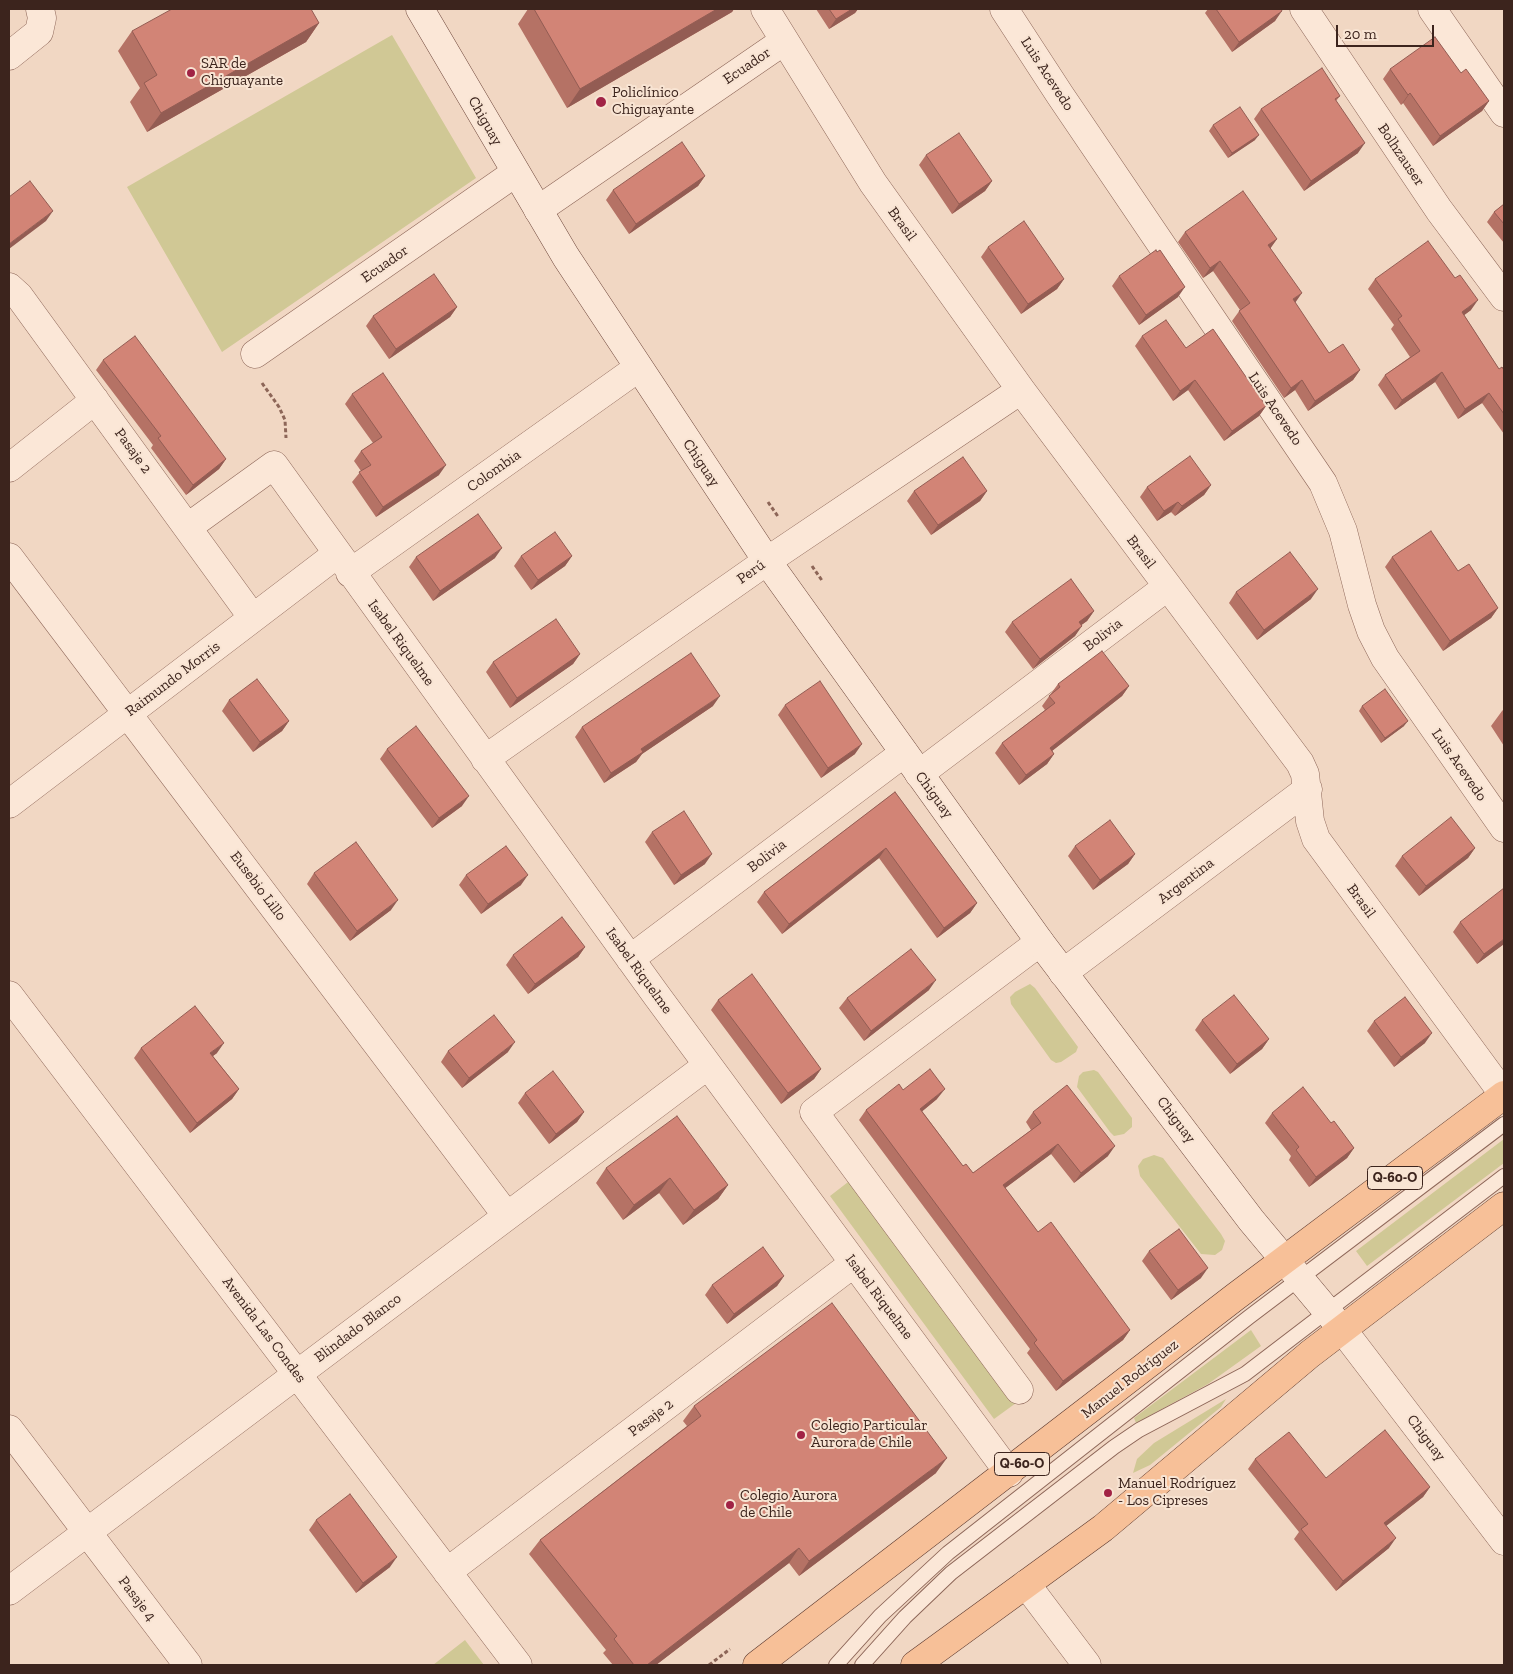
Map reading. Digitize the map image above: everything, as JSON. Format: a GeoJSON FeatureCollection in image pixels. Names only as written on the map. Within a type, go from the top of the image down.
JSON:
{"type":"FeatureCollection","features":[{"type":"Feature","properties":{"kind":"main road","name":"Manuel Rodríguez"},"geometry":{"type":"LineString","coordinates":[[757,1665],[1009,1473],[1292,1270],[1504,1095]]}},
{"type":"Feature","properties":{"kind":"main road"},"geometry":{"type":"LineString","coordinates":[[920,1663],[1110,1522],[1334,1320],[1504,1206]]}},
{"type":"Feature","properties":{"kind":"street","name":"Chiguay"},"geometry":{"type":"LineString","coordinates":[[420,9],[538,210],[638,368],[767,561],[1063,973],[1504,1541]]}},
{"type":"Feature","properties":{"kind":"street","name":"Brasil"},"geometry":{"type":"LineString","coordinates":[[765,9],[873,183],[1021,390],[1300,763],[1305,774],[1310,821],[1316,839],[1504,1095]]}},
{"type":"Feature","properties":{"kind":"street","name":"Luis Acevedo"},"geometry":{"type":"LineString","coordinates":[[1004,9],[1060,95],[1293,436],[1323,483],[1343,531],[1362,605],[1371,631],[1385,658],[1504,828]]}},
{"type":"Feature","properties":{"kind":"street","name":"Bolhzauser"},"geometry":{"type":"LineString","coordinates":[[1304,9],[1433,202],[1504,297]]}},
{"type":"Feature","properties":{"kind":"street"},"geometry":{"type":"LineString","coordinates":[[1432,9],[1504,114]]}},
{"type":"Feature","properties":{"kind":"street"},"geometry":{"type":"LineString","coordinates":[[9,56],[34,37],[41,17]]}},
{"type":"Feature","properties":{"kind":"street","name":"Ecuador"},"geometry":{"type":"LineString","coordinates":[[538,210],[784,41]]}},
{"type":"Feature","properties":{"kind":"street","name":"Ecuador"},"geometry":{"type":"LineString","coordinates":[[255,354],[515,173]]}},
{"type":"Feature","properties":{"kind":"street","name":"Pasaje 2"},"geometry":{"type":"LineString","coordinates":[[9,287],[19,296],[253,618]]}},
{"type":"Feature","properties":{"kind":"street","name":"Colombia"},"geometry":{"type":"LineString","coordinates":[[344,564],[638,368]]}},
{"type":"Feature","properties":{"kind":"street","name":"Perú"},"geometry":{"type":"LineString","coordinates":[[485,759],[767,561],[1021,390]]}},
{"type":"Feature","properties":{"kind":"street"},"geometry":{"type":"LineString","coordinates":[[9,468],[95,400]]}},
{"type":"Feature","properties":{"kind":"street"},"geometry":{"type":"LineString","coordinates":[[188,527],[274,465]]}},
{"type":"Feature","properties":{"kind":"street","name":"Isabel Riquelme"},"geometry":{"type":"LineString","coordinates":[[274,465],[708,1066],[1009,1473]]}},
{"type":"Feature","properties":{"kind":"street","name":"Eusebio Lillo"},"geometry":{"type":"LineString","coordinates":[[9,556],[507,1216]]}},
{"type":"Feature","properties":{"kind":"street","name":"Raimundo Morris"},"geometry":{"type":"LineString","coordinates":[[9,804],[253,618],[344,564]]}},
{"type":"Feature","properties":{"kind":"street","name":"Bolivia"},"geometry":{"type":"LineString","coordinates":[[630,959],[1167,587]]}},
{"type":"Feature","properties":{"kind":"street","name":"Argentina"},"geometry":{"type":"LineString","coordinates":[[1063,973],[1308,789]]}},
{"type":"Feature","properties":{"kind":"street"},"geometry":{"type":"LineString","coordinates":[[1019,1390],[814,1112],[1040,942]]}},
{"type":"Feature","properties":{"kind":"street","name":"Avenida Las Condes"},"geometry":{"type":"LineString","coordinates":[[9,995],[518,1665]]}},
{"type":"Feature","properties":{"kind":"street","name":"Blindado Blanco"},"geometry":{"type":"LineString","coordinates":[[9,1591],[708,1066]]}},
{"type":"Feature","properties":{"kind":"street","name":"Pasaje 2"},"geometry":{"type":"LineString","coordinates":[[447,1572],[854,1263]]}},
{"type":"Feature","properties":{"kind":"street","name":"Pasaje 4"},"geometry":{"type":"LineString","coordinates":[[9,1428],[188,1665]]}},
{"type":"Feature","properties":{"kind":"street"},"geometry":{"type":"LineString","coordinates":[[1026,1584],[1087,1665]]}},
{"type":"Feature","properties":{"kind":"lane"},"geometry":{"type":"LineString","coordinates":[[836,1665],[880,1616],[929,1568],[1292,1270],[1504,1124]]}},
{"type":"Feature","properties":{"kind":"lane"},"geometry":{"type":"LineString","coordinates":[[862,1665],[905,1617],[944,1580],[1114,1447],[1140,1430],[1245,1374],[1334,1320],[1504,1176]]}},
{"type":"Feature","properties":{"kind":"path"},"geometry":{"type":"LineString","coordinates":[[255,354],[250,361],[250,367],[279,407],[285,420],[287,434],[285,444],[274,465]]}},
{"type":"Feature","properties":{"kind":"path"},"geometry":{"type":"LineString","coordinates":[[763,495],[823,583]]}},
{"type":"Feature","properties":{"kind":"shaded area"},"geometry":{"type":"Polygon","coordinates":[[[392,35],[476,178],[222,352],[127,187],[392,35]]]}},
{"type":"Feature","properties":{"kind":"shaded area"},"geometry":{"type":"Polygon","coordinates":[[[1030,984],[1035,988],[1078,1047],[1076,1052],[1061,1062],[1056,1063],[1051,1060],[1011,1004],[1010,997],[1030,984]]]}},
{"type":"Feature","properties":{"kind":"shaded area"},"geometry":{"type":"Polygon","coordinates":[[[1094,1070],[1098,1072],[1132,1118],[1132,1127],[1124,1134],[1114,1136],[1110,1132],[1077,1087],[1079,1076],[1083,1072],[1094,1070]]]}},
{"type":"Feature","properties":{"kind":"shaded area"},"geometry":{"type":"Polygon","coordinates":[[[1504,1139],[1504,1163],[1367,1266],[1356,1251],[1504,1139]]]}},
{"type":"Feature","properties":{"kind":"shaded area"},"geometry":{"type":"Polygon","coordinates":[[[1154,1155],[1163,1158],[1221,1234],[1225,1241],[1222,1250],[1215,1255],[1201,1254],[1140,1176],[1138,1166],[1143,1159],[1154,1155]]]}},
{"type":"Feature","properties":{"kind":"shaded area"},"geometry":{"type":"Polygon","coordinates":[[[852,1179],[1016,1403],[994,1419],[830,1196],[852,1179]]]}},
{"type":"Feature","properties":{"kind":"shaded area"},"geometry":{"type":"Polygon","coordinates":[[[1251,1330],[1261,1346],[1208,1384],[1136,1423],[1134,1418],[1251,1330]]]}},
{"type":"Feature","properties":{"kind":"shaded area"},"geometry":{"type":"Polygon","coordinates":[[[1226,1399],[1221,1407],[1150,1465],[1133,1473],[1137,1459],[1154,1443],[1226,1399]]]}},
{"type":"Feature","properties":{"kind":"shaded area"},"geometry":{"type":"Polygon","coordinates":[[[465,1640],[484,1665],[433,1665],[465,1640]]]}},
{"type":"Feature","properties":{"kind":"building","name":"SAR de Chiguayante"},"geometry":{"type":"Polygon","coordinates":[[[172,9],[311,9],[319,23],[161,113],[144,83],[157,75],[132,31],[172,9]]]}},
{"type":"Feature","properties":{"kind":"building"},"geometry":{"type":"Polygon","coordinates":[[[534,9],[717,9],[580,89],[534,9]]]}},
{"type":"Feature","properties":{"kind":"building"},"geometry":{"type":"Polygon","coordinates":[[[829,9],[852,9],[836,19],[829,9]]]}},
{"type":"Feature","properties":{"kind":"building"},"geometry":{"type":"Polygon","coordinates":[[[1216,9],[1281,9],[1282,11],[1239,42],[1216,9]]]}},
{"type":"Feature","properties":{"kind":"building"},"geometry":{"type":"Polygon","coordinates":[[[1435,37],[1461,73],[1466,69],[1489,101],[1440,136],[1410,93],[1408,95],[1390,69],[1435,37]]]}},
{"type":"Feature","properties":{"kind":"building"},"geometry":{"type":"Polygon","coordinates":[[[1322,68],[1340,96],[1335,99],[1365,143],[1311,181],[1261,109],[1322,68]]]}},
{"type":"Feature","properties":{"kind":"building"},"geometry":{"type":"Polygon","coordinates":[[[1240,107],[1259,135],[1232,153],[1213,125],[1240,107]]]}},
{"type":"Feature","properties":{"kind":"building"},"geometry":{"type":"Polygon","coordinates":[[[959,133],[992,181],[959,204],[926,155],[959,133]]]}},
{"type":"Feature","properties":{"kind":"building"},"geometry":{"type":"Polygon","coordinates":[[[682,142],[705,176],[636,224],[613,190],[682,142]]]}},
{"type":"Feature","properties":{"kind":"building"},"geometry":{"type":"Polygon","coordinates":[[[30,181],[53,211],[9,244],[9,197],[30,181]]]}},
{"type":"Feature","properties":{"kind":"building"},"geometry":{"type":"Polygon","coordinates":[[[1243,191],[1277,239],[1268,245],[1302,293],[1293,299],[1329,353],[1343,344],[1360,370],[1315,401],[1302,380],[1291,388],[1239,311],[1250,303],[1220,261],[1210,268],[1185,232],[1243,191]]]}},
{"type":"Feature","properties":{"kind":"building"},"geometry":{"type":"Polygon","coordinates":[[[1504,204],[1504,224],[1494,212],[1504,204]]]}},
{"type":"Feature","properties":{"kind":"building"},"geometry":{"type":"Polygon","coordinates":[[[1024,221],[1064,279],[1028,304],[988,247],[1024,221]]]}},
{"type":"Feature","properties":{"kind":"building"},"geometry":{"type":"Polygon","coordinates":[[[1428,241],[1455,278],[1460,275],[1478,300],[1462,312],[1499,369],[1502,367],[1504,370],[1504,414],[1489,393],[1465,409],[1442,372],[1402,400],[1385,375],[1420,351],[1398,319],[1402,316],[1375,279],[1428,241]]]}},
{"type":"Feature","properties":{"kind":"building"},"geometry":{"type":"Polygon","coordinates":[[[1156,250],[1157,252],[1160,250],[1185,287],[1146,315],[1119,276],[1156,250]]]}},
{"type":"Feature","properties":{"kind":"building"},"geometry":{"type":"Polygon","coordinates":[[[434,274],[457,307],[396,349],[373,316],[434,274]]]}},
{"type":"Feature","properties":{"kind":"building"},"geometry":{"type":"Polygon","coordinates":[[[1166,320],[1186,348],[1213,329],[1266,406],[1232,431],[1195,380],[1180,391],[1142,336],[1166,320]]]}},
{"type":"Feature","properties":{"kind":"building"},"geometry":{"type":"Polygon","coordinates":[[[135,336],[226,459],[193,485],[158,438],[161,436],[103,360],[135,336]]]}},
{"type":"Feature","properties":{"kind":"building"},"geometry":{"type":"Polygon","coordinates":[[[383,373],[446,465],[383,507],[359,472],[371,465],[361,451],[382,437],[352,394],[383,373]]]}},
{"type":"Feature","properties":{"kind":"building"},"geometry":{"type":"Polygon","coordinates":[[[1190,456],[1211,485],[1182,506],[1178,502],[1164,511],[1147,487],[1190,456]]]}},
{"type":"Feature","properties":{"kind":"building"},"geometry":{"type":"Polygon","coordinates":[[[963,457],[987,491],[938,525],[914,491],[963,457]]]}},
{"type":"Feature","properties":{"kind":"building"},"geometry":{"type":"Polygon","coordinates":[[[478,514],[502,548],[440,591],[416,557],[478,514]]]}},
{"type":"Feature","properties":{"kind":"building"},"geometry":{"type":"Polygon","coordinates":[[[1431,531],[1458,571],[1469,564],[1498,608],[1450,641],[1392,557],[1431,531]]]}},
{"type":"Feature","properties":{"kind":"building"},"geometry":{"type":"Polygon","coordinates":[[[555,532],[572,556],[538,580],[521,556],[555,532]]]}},
{"type":"Feature","properties":{"kind":"building"},"geometry":{"type":"Polygon","coordinates":[[[1290,552],[1318,589],[1264,630],[1236,592],[1290,552]]]}},
{"type":"Feature","properties":{"kind":"building"},"geometry":{"type":"Polygon","coordinates":[[[1071,579],[1094,611],[1079,622],[1082,626],[1040,659],[1012,622],[1071,579]]]}},
{"type":"Feature","properties":{"kind":"building"},"geometry":{"type":"Polygon","coordinates":[[[556,619],[580,654],[517,698],[493,662],[556,619]]]}},
{"type":"Feature","properties":{"kind":"building"},"geometry":{"type":"Polygon","coordinates":[[[1102,651],[1129,686],[1050,748],[1054,754],[1026,775],[1002,743],[1055,703],[1049,696],[1060,687],[1058,684],[1102,651]]]}},
{"type":"Feature","properties":{"kind":"building"},"geometry":{"type":"Polygon","coordinates":[[[691,653],[720,696],[641,749],[643,752],[611,773],[582,727],[691,653]]]}},
{"type":"Feature","properties":{"kind":"building"},"geometry":{"type":"Polygon","coordinates":[[[257,679],[289,721],[260,742],[229,700],[257,679]]]}},
{"type":"Feature","properties":{"kind":"building"},"geometry":{"type":"Polygon","coordinates":[[[820,681],[862,744],[828,768],[785,705],[820,681]]]}},
{"type":"Feature","properties":{"kind":"building"},"geometry":{"type":"Polygon","coordinates":[[[1385,689],[1408,721],[1385,738],[1362,706],[1385,689]]]}},
{"type":"Feature","properties":{"kind":"building"},"geometry":{"type":"Polygon","coordinates":[[[416,726],[469,796],[439,818],[387,749],[416,726]]]}},
{"type":"Feature","properties":{"kind":"building"},"geometry":{"type":"Polygon","coordinates":[[[895,792],[977,903],[944,928],[886,848],[789,924],[764,892],[895,792]]]}},
{"type":"Feature","properties":{"kind":"building"},"geometry":{"type":"Polygon","coordinates":[[[684,811],[712,854],[681,875],[652,832],[684,811]]]}},
{"type":"Feature","properties":{"kind":"building"},"geometry":{"type":"Polygon","coordinates":[[[1451,817],[1475,848],[1426,886],[1402,856],[1451,817]]]}},
{"type":"Feature","properties":{"kind":"building"},"geometry":{"type":"Polygon","coordinates":[[[1110,820],[1135,854],[1100,880],[1075,846],[1110,820]]]}},
{"type":"Feature","properties":{"kind":"building"},"geometry":{"type":"Polygon","coordinates":[[[356,842],[398,900],[357,931],[314,873],[356,842]]]}},
{"type":"Feature","properties":{"kind":"building"},"geometry":{"type":"Polygon","coordinates":[[[506,846],[528,875],[488,904],[466,875],[506,846]]]}},
{"type":"Feature","properties":{"kind":"building"},"geometry":{"type":"Polygon","coordinates":[[[1504,888],[1504,939],[1484,954],[1460,922],[1504,888]]]}},
{"type":"Feature","properties":{"kind":"building"},"geometry":{"type":"Polygon","coordinates":[[[562,917],[585,947],[535,984],[513,955],[562,917]]]}},
{"type":"Feature","properties":{"kind":"building"},"geometry":{"type":"Polygon","coordinates":[[[911,949],[936,980],[871,1031],[847,998],[911,949]]]}},
{"type":"Feature","properties":{"kind":"building"},"geometry":{"type":"Polygon","coordinates":[[[752,974],[821,1069],[788,1093],[718,1000],[752,974]]]}},
{"type":"Feature","properties":{"kind":"building"},"geometry":{"type":"Polygon","coordinates":[[[1234,995],[1269,1039],[1237,1064],[1202,1020],[1234,995]]]}},
{"type":"Feature","properties":{"kind":"building"},"geometry":{"type":"Polygon","coordinates":[[[1405,997],[1432,1033],[1401,1057],[1374,1021],[1405,997]]]}},
{"type":"Feature","properties":{"kind":"building"},"geometry":{"type":"Polygon","coordinates":[[[195,1006],[224,1043],[210,1053],[239,1089],[197,1123],[141,1048],[195,1006]]]}},
{"type":"Feature","properties":{"kind":"building"},"geometry":{"type":"Polygon","coordinates":[[[494,1015],[515,1042],[469,1078],[448,1051],[494,1015]]]}},
{"type":"Feature","properties":{"kind":"building"},"geometry":{"type":"Polygon","coordinates":[[[930,1069],[945,1089],[920,1109],[963,1166],[966,1164],[973,1173],[1041,1123],[1033,1112],[1067,1085],[1115,1146],[1081,1173],[1058,1144],[1003,1185],[1038,1232],[1051,1222],[1130,1330],[1063,1381],[1034,1343],[1037,1340],[866,1110],[899,1084],[903,1090],[930,1069]]]}},
{"type":"Feature","properties":{"kind":"building"},"geometry":{"type":"Polygon","coordinates":[[[553,1071],[584,1112],[556,1134],[525,1093],[553,1071]]]}},
{"type":"Feature","properties":{"kind":"building"},"geometry":{"type":"Polygon","coordinates":[[[1303,1087],[1331,1123],[1334,1121],[1354,1148],[1316,1177],[1296,1150],[1299,1147],[1272,1113],[1303,1087]]]}},
{"type":"Feature","properties":{"kind":"building"},"geometry":{"type":"Polygon","coordinates":[[[677,1116],[728,1185],[694,1210],[670,1178],[634,1205],[606,1168],[677,1116]]]}},
{"type":"Feature","properties":{"kind":"building"},"geometry":{"type":"Polygon","coordinates":[[[1179,1229],[1208,1268],[1178,1290],[1149,1251],[1179,1229]]]}},
{"type":"Feature","properties":{"kind":"building"},"geometry":{"type":"Polygon","coordinates":[[[763,1247],[784,1276],[734,1314],[712,1285],[763,1247]]]}},
{"type":"Feature","properties":{"kind":"building","name":"Colegio Aurora de Chile"},"geometry":{"type":"Polygon","coordinates":[[[832,1303],[947,1458],[809,1561],[799,1548],[647,1665],[634,1665],[614,1639],[617,1636],[540,1540],[701,1416],[694,1406],[832,1303]]]}},
{"type":"Feature","properties":{"kind":"building"},"geometry":{"type":"Polygon","coordinates":[[[1385,1430],[1430,1487],[1384,1523],[1396,1538],[1343,1581],[1301,1529],[1308,1524],[1255,1459],[1289,1432],[1326,1478],[1385,1430]]]}},
{"type":"Feature","properties":{"kind":"building"},"geometry":{"type":"Polygon","coordinates":[[[350,1494],[397,1557],[363,1583],[316,1520],[350,1494]]]}},
{"type":"Feature","properties":{"kind":"place","name":"SAR de Chiguayante"},"geometry":{"type":"Point","coordinates":[191,73]}},
{"type":"Feature","properties":{"kind":"place","name":"Policlínico Chiguayante"},"geometry":{"type":"Point","coordinates":[601,102]}},
{"type":"Feature","properties":{"kind":"place","name":"Colegio Particular Aurora de Chile"},"geometry":{"type":"Point","coordinates":[801,1435]}},
{"type":"Feature","properties":{"kind":"place","name":"Manuel Rodríguez - Los Cipreses"},"geometry":{"type":"Point","coordinates":[1108,1493]}},
{"type":"Feature","properties":{"kind":"place","name":"Colegio Aurora de Chile"},"geometry":{"type":"Point","coordinates":[730,1505]}}]}
